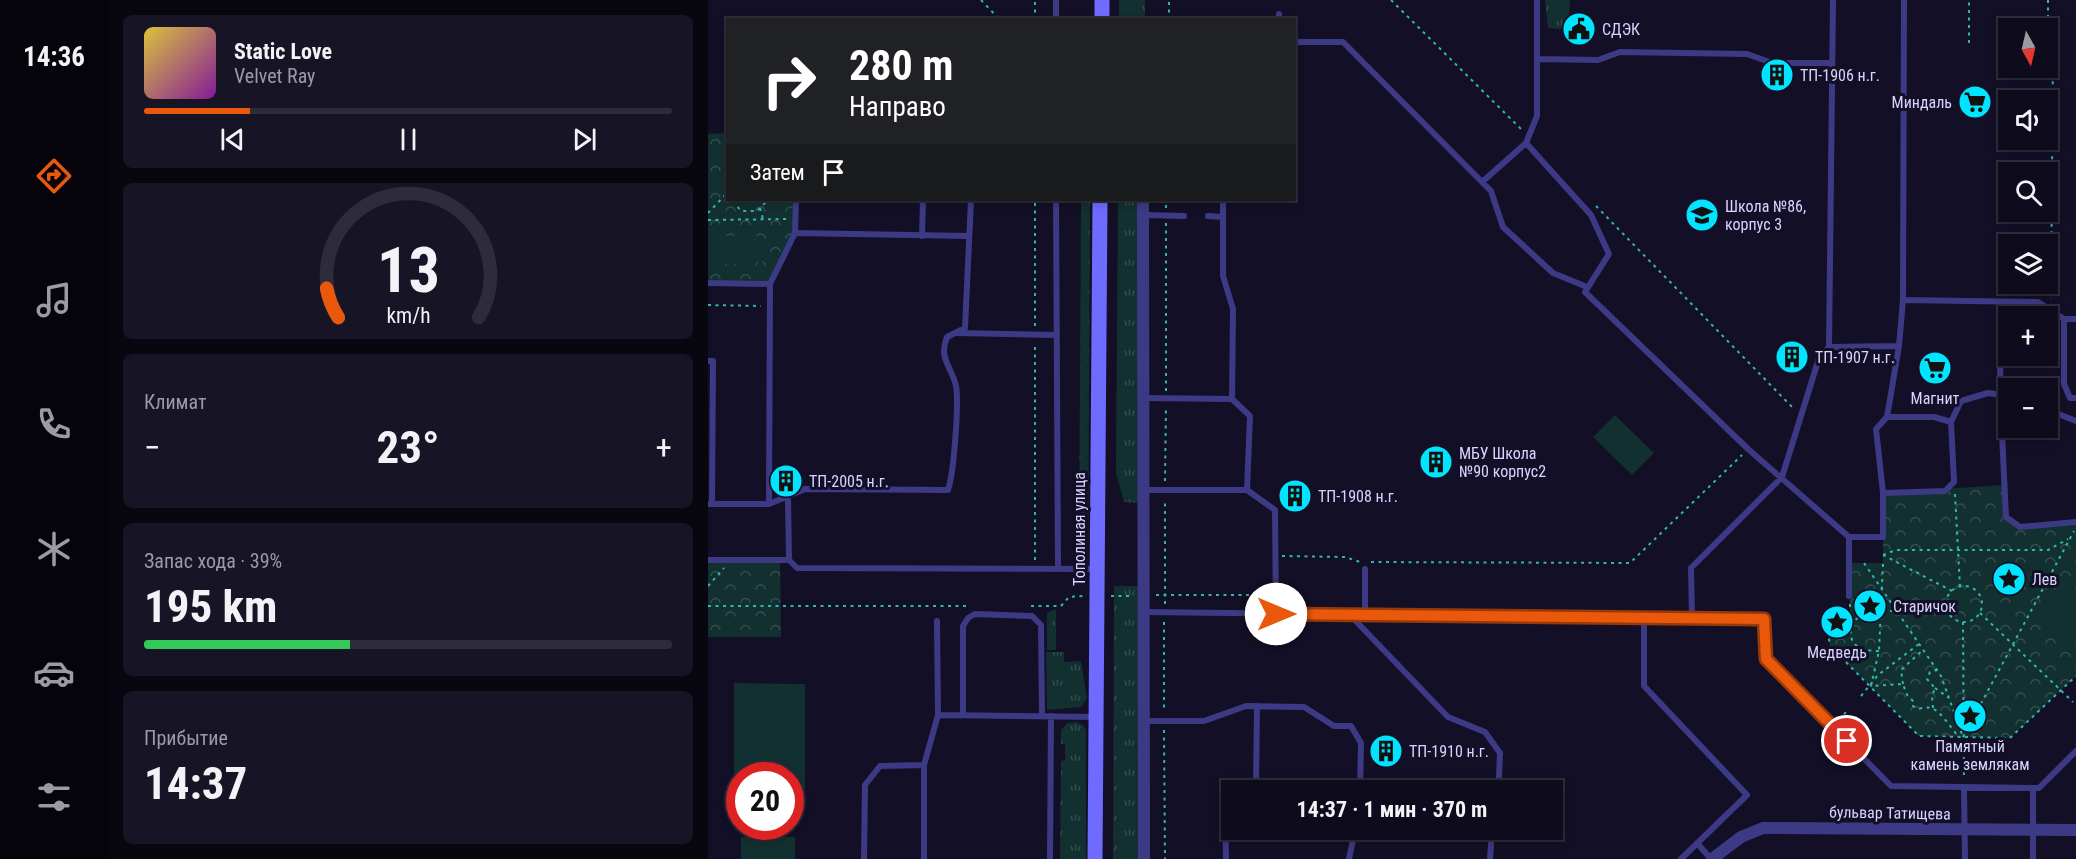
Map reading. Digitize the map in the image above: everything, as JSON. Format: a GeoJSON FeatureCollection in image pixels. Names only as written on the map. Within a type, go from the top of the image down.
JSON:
{"type":"FeatureCollection","features":[{"type":"Feature","properties":{"kind":"main road"},"geometry":{"type":"LineString","coordinates":[[1102,0],[1102,18]]}},
{"type":"Feature","properties":{"kind":"main road","name":"Тополиная улица"},"geometry":{"type":"LineString","coordinates":[[1095,859],[1100,201]]}},
{"type":"Feature","properties":{"kind":"street"},"geometry":{"type":"LineString","coordinates":[[1143,201],[1142,721],[1144,859]]}},
{"type":"Feature","properties":{"kind":"street","name":"бульвар Татищева"},"geometry":{"type":"LineString","coordinates":[[1712,859],[1741,837],[1762,828],[2076,831]]}},
{"type":"Feature","properties":{"kind":"lane"},"geometry":{"type":"LineString","coordinates":[[1056,0],[1056,18]]}},
{"type":"Feature","properties":{"kind":"lane"},"geometry":{"type":"LineString","coordinates":[[1482,182],[1526,143],[1537,116],[1537,0]]}},
{"type":"Feature","properties":{"kind":"lane"},"geometry":{"type":"LineString","coordinates":[[1692,617],[1691,568],[1782,477],[1819,358],[1829,347],[1833,0]]}},
{"type":"Feature","properties":{"kind":"lane"},"geometry":{"type":"LineString","coordinates":[[1526,143],[1591,215],[1609,254],[1585,292],[1748,449],[1849,537],[1883,537],[1883,493],[1875,429],[1887,417],[1899,346],[1903,300],[1904,0]]}},
{"type":"Feature","properties":{"kind":"lane"},"geometry":{"type":"LineString","coordinates":[[1296,42],[1343,42],[1491,191],[1503,227],[1553,273],[1587,287]]}},
{"type":"Feature","properties":{"kind":"lane"},"geometry":{"type":"LineString","coordinates":[[1538,59],[1598,60],[1620,52],[1747,54],[1772,63],[1832,63]]}},
{"type":"Feature","properties":{"kind":"lane"},"geometry":{"type":"LineString","coordinates":[[769,504],[770,284],[795,233],[796,201]]}},
{"type":"Feature","properties":{"kind":"lane"},"geometry":{"type":"LineString","coordinates":[[922,236],[923,201]]}},
{"type":"Feature","properties":{"kind":"lane"},"geometry":{"type":"LineString","coordinates":[[708,361],[713,361],[710,504],[769,504],[805,489],[948,489],[953,475],[956,386],[945,360],[943,345],[947,337],[965,328],[971,201]]}},
{"type":"Feature","properties":{"kind":"lane"},"geometry":{"type":"LineString","coordinates":[[1056,201],[1058,568]]}},
{"type":"Feature","properties":{"kind":"lane"},"geometry":{"type":"LineString","coordinates":[[1223,201],[1223,276],[1233,309],[1232,399]]}},
{"type":"Feature","properties":{"kind":"lane"},"geometry":{"type":"LineString","coordinates":[[1144,215],[1184,216]]}},
{"type":"Feature","properties":{"kind":"lane"},"geometry":{"type":"LineString","coordinates":[[1208,216],[1223,217]]}},
{"type":"Feature","properties":{"kind":"lane"},"geometry":{"type":"LineString","coordinates":[[795,233],[969,236]]}},
{"type":"Feature","properties":{"kind":"lane"},"geometry":{"type":"LineString","coordinates":[[708,283],[770,284]]}},
{"type":"Feature","properties":{"kind":"lane"},"geometry":{"type":"LineString","coordinates":[[1903,300],[2038,302],[2064,319],[2076,319]]}},
{"type":"Feature","properties":{"kind":"lane"},"geometry":{"type":"LineString","coordinates":[[2001,302],[2001,306]]}},
{"type":"Feature","properties":{"kind":"lane"},"geometry":{"type":"LineString","coordinates":[[2064,319],[2064,384],[2070,398],[2076,399]]}},
{"type":"Feature","properties":{"kind":"lane"},"geometry":{"type":"LineString","coordinates":[[956,333],[1057,335]]}},
{"type":"Feature","properties":{"kind":"lane"},"geometry":{"type":"LineString","coordinates":[[1829,347],[1899,346]]}},
{"type":"Feature","properties":{"kind":"lane"},"geometry":{"type":"LineString","coordinates":[[1883,493],[1945,491],[1954,482],[1951,422],[1961,401],[1998,392]]}},
{"type":"Feature","properties":{"kind":"lane"},"geometry":{"type":"LineString","coordinates":[[1142,398],[1232,399],[1250,416],[1247,490]]}},
{"type":"Feature","properties":{"kind":"lane"},"geometry":{"type":"LineString","coordinates":[[2058,414],[2076,421]]}},
{"type":"Feature","properties":{"kind":"lane"},"geometry":{"type":"LineString","coordinates":[[1887,417],[1934,417],[1951,422]]}},
{"type":"Feature","properties":{"kind":"lane"},"geometry":{"type":"LineString","coordinates":[[2002,438],[2006,517],[2020,527],[2076,522]]}},
{"type":"Feature","properties":{"kind":"lane"},"geometry":{"type":"LineString","coordinates":[[1142,490],[1247,490],[1275,510],[1276,614]]}},
{"type":"Feature","properties":{"kind":"lane"},"geometry":{"type":"LineString","coordinates":[[788,496],[789,560]]}},
{"type":"Feature","properties":{"kind":"lane"},"geometry":{"type":"LineString","coordinates":[[1849,537],[1850,597]]}},
{"type":"Feature","properties":{"kind":"lane"},"geometry":{"type":"LineString","coordinates":[[708,560],[789,560],[797,567],[1096,569]]}},
{"type":"Feature","properties":{"kind":"lane"},"geometry":{"type":"LineString","coordinates":[[1365,569],[1365,615]]}},
{"type":"Feature","properties":{"kind":"lane"},"geometry":{"type":"LineString","coordinates":[[1142,612],[1764,619],[1766,659],[1891,786],[2039,788],[2076,751]]}},
{"type":"Feature","properties":{"kind":"lane"},"geometry":{"type":"LineString","coordinates":[[963,715],[963,626],[968,618],[975,614],[1032,616],[1038,620],[1041,625],[1041,716]]}},
{"type":"Feature","properties":{"kind":"lane"},"geometry":{"type":"LineString","coordinates":[[1350,615],[1448,717],[1485,732],[1500,753],[1499,780]]}},
{"type":"Feature","properties":{"kind":"lane"},"geometry":{"type":"LineString","coordinates":[[1644,617],[1644,686],[1747,795],[1681,859]]}},
{"type":"Feature","properties":{"kind":"lane"},"geometry":{"type":"LineString","coordinates":[[924,859],[924,765],[938,715],[937,621]]}},
{"type":"Feature","properties":{"kind":"lane"},"geometry":{"type":"LineString","coordinates":[[1142,721],[1204,721],[1246,706],[1304,707],[1334,726],[1351,726],[1361,743],[1360,780]]}},
{"type":"Feature","properties":{"kind":"lane"},"geometry":{"type":"LineString","coordinates":[[1257,706],[1257,780]]}},
{"type":"Feature","properties":{"kind":"lane"},"geometry":{"type":"LineString","coordinates":[[938,715],[1096,717]]}},
{"type":"Feature","properties":{"kind":"lane"},"geometry":{"type":"LineString","coordinates":[[1050,859],[1051,716]]}},
{"type":"Feature","properties":{"kind":"lane"},"geometry":{"type":"LineString","coordinates":[[864,859],[865,784],[880,766],[924,765]]}},
{"type":"Feature","properties":{"kind":"lane"},"geometry":{"type":"LineString","coordinates":[[1964,788],[1965,859]]}},
{"type":"Feature","properties":{"kind":"lane"},"geometry":{"type":"LineString","coordinates":[[2033,788],[2033,859]]}},
{"type":"Feature","properties":{"kind":"lane"},"geometry":{"type":"LineString","coordinates":[[1226,840],[1226,859]]}},
{"type":"Feature","properties":{"kind":"lane"},"geometry":{"type":"LineString","coordinates":[[1349,859],[1353,840]]}},
{"type":"Feature","properties":{"kind":"lane"},"geometry":{"type":"LineString","coordinates":[[1490,859],[1491,840]]}},
{"type":"Feature","properties":{"kind":"lane"},"geometry":{"type":"LineString","coordinates":[[1697,843],[1712,859]]}},
{"type":"Feature","properties":{"kind":"path"},"geometry":{"type":"LineString","coordinates":[[981,0],[998,18]]}},
{"type":"Feature","properties":{"kind":"path"},"geometry":{"type":"LineString","coordinates":[[1035,0],[1035,18]]}},
{"type":"Feature","properties":{"kind":"path"},"geometry":{"type":"LineString","coordinates":[[1169,0],[1169,18]]}},
{"type":"Feature","properties":{"kind":"path"},"geometry":{"type":"LineString","coordinates":[[1969,0],[1969,43]]}},
{"type":"Feature","properties":{"kind":"path"},"geometry":{"type":"LineString","coordinates":[[2048,0],[2048,39],[2053,48],[2051,299]]}},
{"type":"Feature","properties":{"kind":"path"},"geometry":{"type":"LineString","coordinates":[[708,213],[726,194]]}},
{"type":"Feature","properties":{"kind":"path"},"geometry":{"type":"LineString","coordinates":[[736,201],[741,211],[757,211],[764,201]]}},
{"type":"Feature","properties":{"kind":"path"},"geometry":{"type":"LineString","coordinates":[[1035,201],[1035,568]]}},
{"type":"Feature","properties":{"kind":"path"},"geometry":{"type":"LineString","coordinates":[[760,208],[763,219]]}},
{"type":"Feature","properties":{"kind":"path"},"geometry":{"type":"LineString","coordinates":[[1165,859],[1166,216]]}},
{"type":"Feature","properties":{"kind":"path"},"geometry":{"type":"LineString","coordinates":[[708,220],[795,219]]}},
{"type":"Feature","properties":{"kind":"path"},"geometry":{"type":"LineString","coordinates":[[708,305],[770,306]]}},
{"type":"Feature","properties":{"kind":"path"},"geometry":{"type":"LineString","coordinates":[[1276,556],[1345,557],[1357,562],[1630,563],[1748,449]]}},
{"type":"Feature","properties":{"kind":"path"},"geometry":{"type":"LineString","coordinates":[[1954,482],[1960,587]]}},
{"type":"Feature","properties":{"kind":"path"},"geometry":{"type":"LineString","coordinates":[[1964,737],[2076,528]]}},
{"type":"Feature","properties":{"kind":"path"},"geometry":{"type":"LineString","coordinates":[[1952,591],[1883,555],[1896,550],[2048,550],[2076,534]]}},
{"type":"Feature","properties":{"kind":"path"},"geometry":{"type":"LineString","coordinates":[[708,586],[731,560]]}},
{"type":"Feature","properties":{"kind":"path"},"geometry":{"type":"LineString","coordinates":[[1864,563],[1937,670],[1964,737]]}},
{"type":"Feature","properties":{"kind":"path"},"geometry":{"type":"LineString","coordinates":[[1870,686],[1879,651],[1883,564]]}},
{"type":"Feature","properties":{"kind":"path"},"geometry":{"type":"LineString","coordinates":[[1960,587],[1971,588],[1979,595],[1982,605],[1980,613],[1974,619],[1963,622],[1953,618],[1947,609],[1948,598],[1952,591],[1960,587]]}},
{"type":"Feature","properties":{"kind":"path"},"geometry":{"type":"LineString","coordinates":[[1026,606],[1061,606],[1069,597],[1276,595]]}},
{"type":"Feature","properties":{"kind":"path"},"geometry":{"type":"LineString","coordinates":[[1850,597],[1850,613],[1825,613],[1830,645],[1919,736],[2010,738],[2076,676]]}},
{"type":"Feature","properties":{"kind":"path"},"geometry":{"type":"LineString","coordinates":[[708,606],[980,606]]}},
{"type":"Feature","properties":{"kind":"path"},"geometry":{"type":"LineString","coordinates":[[1879,651],[1864,651],[1857,646],[1851,636],[1851,627],[1860,614],[1866,611],[1897,611]]}},
{"type":"Feature","properties":{"kind":"path"},"geometry":{"type":"LineString","coordinates":[[1980,613],[2073,702]]}},
{"type":"Feature","properties":{"kind":"path"},"geometry":{"type":"LineString","coordinates":[[1963,622],[1964,788]]}},
{"type":"Feature","properties":{"kind":"path"},"geometry":{"type":"LineString","coordinates":[[1861,696],[1878,675],[1920,644]]}},
{"type":"Feature","properties":{"kind":"path"},"geometry":{"type":"LineString","coordinates":[[1923,650],[1901,670],[1907,695],[1918,710],[1933,708],[1941,713],[1944,721],[1958,736],[1964,737]]}},
{"type":"Feature","properties":{"kind":"path"},"geometry":{"type":"LineString","coordinates":[[1937,670],[1930,672],[1927,679],[1949,698]]}},
{"type":"Feature","properties":{"kind":"path"},"geometry":{"type":"LineString","coordinates":[[1870,686],[1903,684]]}},
{"type":"Feature","properties":{"kind":"path"},"geometry":{"type":"LineString","coordinates":[[1933,708],[1932,696],[1935,688]]}},
{"type":"Feature","properties":{"kind":"path"},"geometry":{"type":"LineString","coordinates":[[1832,726],[1846,712]]}},
{"type":"Feature","properties":{"kind":"green space"},"geometry":{"type":"Polygon","coordinates":[[[1119,0],[1145,0],[1145,18],[1119,18],[1119,0]]]}},
{"type":"Feature","properties":{"kind":"green space"},"geometry":{"type":"Polygon","coordinates":[[[1545,0],[1570,0],[1569,19],[1573,19],[1573,30],[1548,28],[1545,0]]]}},
{"type":"Feature","properties":{"kind":"green space"},"geometry":{"type":"Polygon","coordinates":[[[726,133],[726,201],[796,201],[795,233],[770,284],[708,283],[708,134],[726,133]]]}},
{"type":"Feature","properties":{"kind":"green space"},"geometry":{"type":"Polygon","coordinates":[[[1081,201],[1090,201],[1088,561],[1079,561],[1081,201]]]}},
{"type":"Feature","properties":{"kind":"green space"},"geometry":{"type":"Polygon","coordinates":[[[1118,201],[1141,201],[1140,503],[1124,502],[1116,473],[1118,201]]]}},
{"type":"Feature","properties":{"kind":"green space"},"geometry":{"type":"Polygon","coordinates":[[[708,236],[758,236],[763,241],[762,262],[708,265],[708,236]]]}},
{"type":"Feature","properties":{"kind":"green space"},"geometry":{"type":"Polygon","coordinates":[[[1615,415],[1654,453],[1632,475],[1593,437],[1615,415]]]}},
{"type":"Feature","properties":{"kind":"green space"},"geometry":{"type":"Polygon","coordinates":[[[2004,485],[2006,517],[2020,527],[2076,522],[2076,676],[2010,738],[1919,736],[1830,646],[1825,613],[1850,613],[1849,563],[1883,563],[1883,493],[2004,485]]]}},
{"type":"Feature","properties":{"kind":"green space"},"geometry":{"type":"Polygon","coordinates":[[[708,560],[780,560],[781,637],[708,637],[708,560]]]}},
{"type":"Feature","properties":{"kind":"green space"},"geometry":{"type":"Polygon","coordinates":[[[1114,586],[1139,586],[1138,859],[1113,859],[1114,586]]]}},
{"type":"Feature","properties":{"kind":"green space"},"geometry":{"type":"Polygon","coordinates":[[[2075,593],[2076,636],[2048,638],[2044,594],[2075,593]]]}},
{"type":"Feature","properties":{"kind":"green space"},"geometry":{"type":"Polygon","coordinates":[[[1056,609],[1056,650],[1047,650],[1047,613],[1056,609]]]}},
{"type":"Feature","properties":{"kind":"green space"},"geometry":{"type":"Polygon","coordinates":[[[1046,652],[1064,652],[1064,662],[1081,661],[1087,698],[1081,707],[1047,710],[1046,652]]]}},
{"type":"Feature","properties":{"kind":"green space"},"geometry":{"type":"Polygon","coordinates":[[[734,683],[805,684],[805,790],[804,762],[734,762],[734,683]]]}},
{"type":"Feature","properties":{"kind":"green space"},"geometry":{"type":"Polygon","coordinates":[[[1076,722],[1084,726],[1086,731],[1086,859],[1060,859],[1061,761],[1065,760],[1065,744],[1061,744],[1061,730],[1067,723],[1076,722]]]}},
{"type":"Feature","properties":{"kind":"green space"},"geometry":{"type":"Polygon","coordinates":[[[741,840],[795,840],[795,859],[741,859],[741,840]]]}},
{"type":"Feature","properties":{"kind":"place","name":"СДЭК"},"geometry":{"type":"Point","coordinates":[1579,29]}},
{"type":"Feature","properties":{"kind":"place","name":"ТП-1906 н.г."},"geometry":{"type":"Point","coordinates":[1777,75]}},
{"type":"Feature","properties":{"kind":"place","name":"Миндаль"},"geometry":{"type":"Point","coordinates":[1975,102]}},
{"type":"Feature","properties":{"kind":"place","name":"Школа №86, корпус 3"},"geometry":{"type":"Point","coordinates":[1702,215]}},
{"type":"Feature","properties":{"kind":"place","name":"ТП-1907 н.г."},"geometry":{"type":"Point","coordinates":[1792,357]}},
{"type":"Feature","properties":{"kind":"place","name":"Магнит"},"geometry":{"type":"Point","coordinates":[1935,368]}},
{"type":"Feature","properties":{"kind":"place","name":"МБУ Школа №90 корпус2"},"geometry":{"type":"Point","coordinates":[1436,462]}},
{"type":"Feature","properties":{"kind":"place","name":"ТП-2005 н.г."},"geometry":{"type":"Point","coordinates":[786,481]}},
{"type":"Feature","properties":{"kind":"place","name":"ТП-1908 н.г."},"geometry":{"type":"Point","coordinates":[1295,496]}},
{"type":"Feature","properties":{"kind":"place","name":"Лев"},"geometry":{"type":"Point","coordinates":[2009,579]}},
{"type":"Feature","properties":{"kind":"place","name":"Старичок"},"geometry":{"type":"Point","coordinates":[1870,606]}},
{"type":"Feature","properties":{"kind":"place","name":"Медведь"},"geometry":{"type":"Point","coordinates":[1837,622]}},
{"type":"Feature","properties":{"kind":"place","name":"Памятный камень землякам"},"geometry":{"type":"Point","coordinates":[1970,716]}},
{"type":"Feature","properties":{"kind":"place","name":"ТП-1910 н.г."},"geometry":{"type":"Point","coordinates":[1386,751]}},
{"type":"Feature","properties":{"kind":"route"},"geometry":{"type":"LineString","coordinates":[[1276,614],[1764,619],[1766,659],[1847,741]]}}]}
